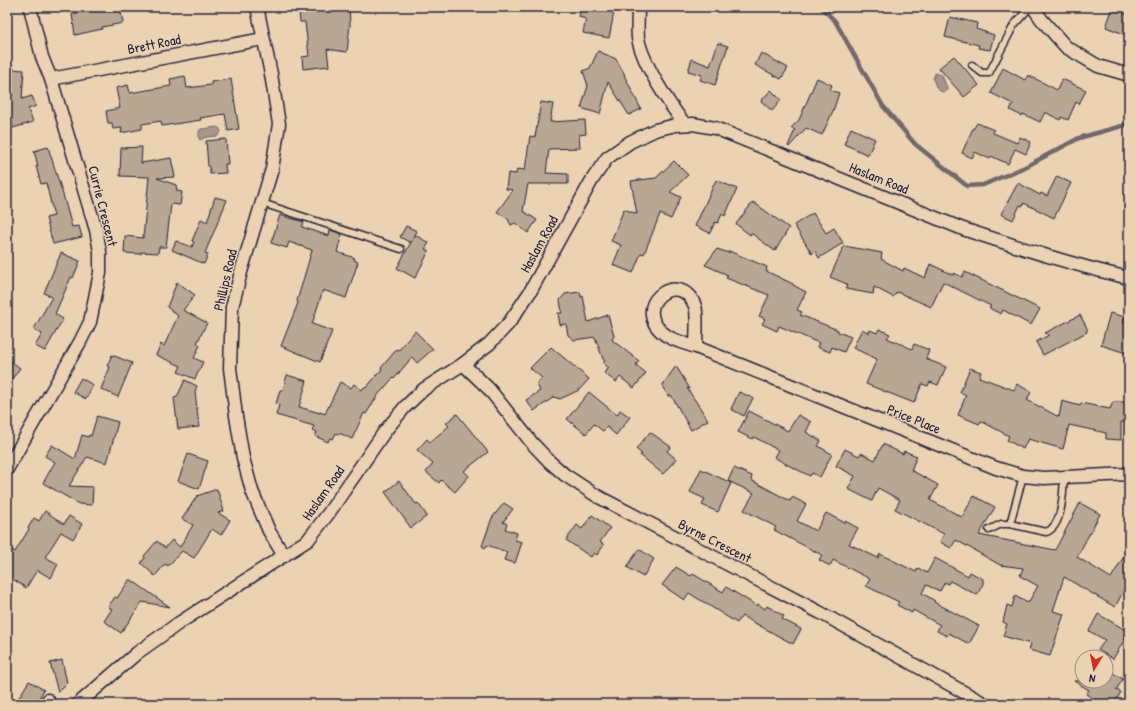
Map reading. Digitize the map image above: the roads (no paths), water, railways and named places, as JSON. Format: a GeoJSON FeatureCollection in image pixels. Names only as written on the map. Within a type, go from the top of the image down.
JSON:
{"type":"FeatureCollection","features":[{"type":"Feature","properties":{"kind":"street","name":"Currie Crescent"},"geometry":{"type":"LineString","coordinates":[[7,469],[90,322],[100,273],[100,251],[96,230],[51,79],[42,57],[30,7]]}},
{"type":"Feature","properties":{"kind":"street","name":"Phillips Road"},"geometry":{"type":"LineString","coordinates":[[257,7],[279,124],[272,170],[232,307],[230,368],[243,458],[252,491],[269,531],[284,556]]}},
{"type":"Feature","properties":{"kind":"street"},"geometry":{"type":"LineString","coordinates":[[638,7],[638,38],[643,56],[675,111],[685,124]]}},
{"type":"Feature","properties":{"kind":"street"},"geometry":{"type":"LineString","coordinates":[[1033,7],[1042,20],[1066,47],[1098,66],[1129,74]]}},
{"type":"Feature","properties":{"kind":"street","name":"Brett Road"},"geometry":{"type":"LineString","coordinates":[[51,79],[263,39]]}},
{"type":"Feature","properties":{"kind":"street","name":"Haslam Road"},"geometry":{"type":"LineString","coordinates":[[78,704],[137,652],[179,623],[308,540],[328,514],[385,431],[405,407],[424,389],[490,344],[509,323],[530,292],[592,180],[607,158],[630,142],[655,130],[685,124],[715,128],[963,229],[1090,268],[1129,278]]}},
{"type":"Feature","properties":{"kind":"street","name":"Price Place"},"geometry":{"type":"LineString","coordinates":[[696,347],[696,308],[691,299],[685,292],[674,290],[664,291],[656,299],[652,310],[654,320],[659,329],[668,336],[996,468],[1023,476],[1044,478],[1129,474]]}},
{"type":"Feature","properties":{"kind":"street","name":"Byrne Crescent"},"geometry":{"type":"LineString","coordinates":[[462,364],[489,389],[532,443],[550,462],[565,475],[597,496],[818,612],[985,704]]}},
{"type":"Feature","properties":{"kind":"lane"},"geometry":{"type":"LineString","coordinates":[[972,65],[982,73],[989,73],[1014,25],[1030,7]]}},
{"type":"Feature","properties":{"kind":"lane"},"geometry":{"type":"LineString","coordinates":[[262,203],[401,249]]}},
{"type":"Feature","properties":{"kind":"lane"},"geometry":{"type":"LineString","coordinates":[[1010,524],[1023,476]]}},
{"type":"Feature","properties":{"kind":"lane"},"geometry":{"type":"LineString","coordinates":[[989,530],[1001,524],[1010,524],[1046,532],[1050,531],[1058,519],[1064,477]]}},
{"type":"Feature","properties":{"kind":"waterway"},"geometry":{"type":"LineString","coordinates":[[821,7],[835,21],[883,106],[915,144],[967,186],[983,185],[1025,167],[1079,138],[1129,124]]}}]}
